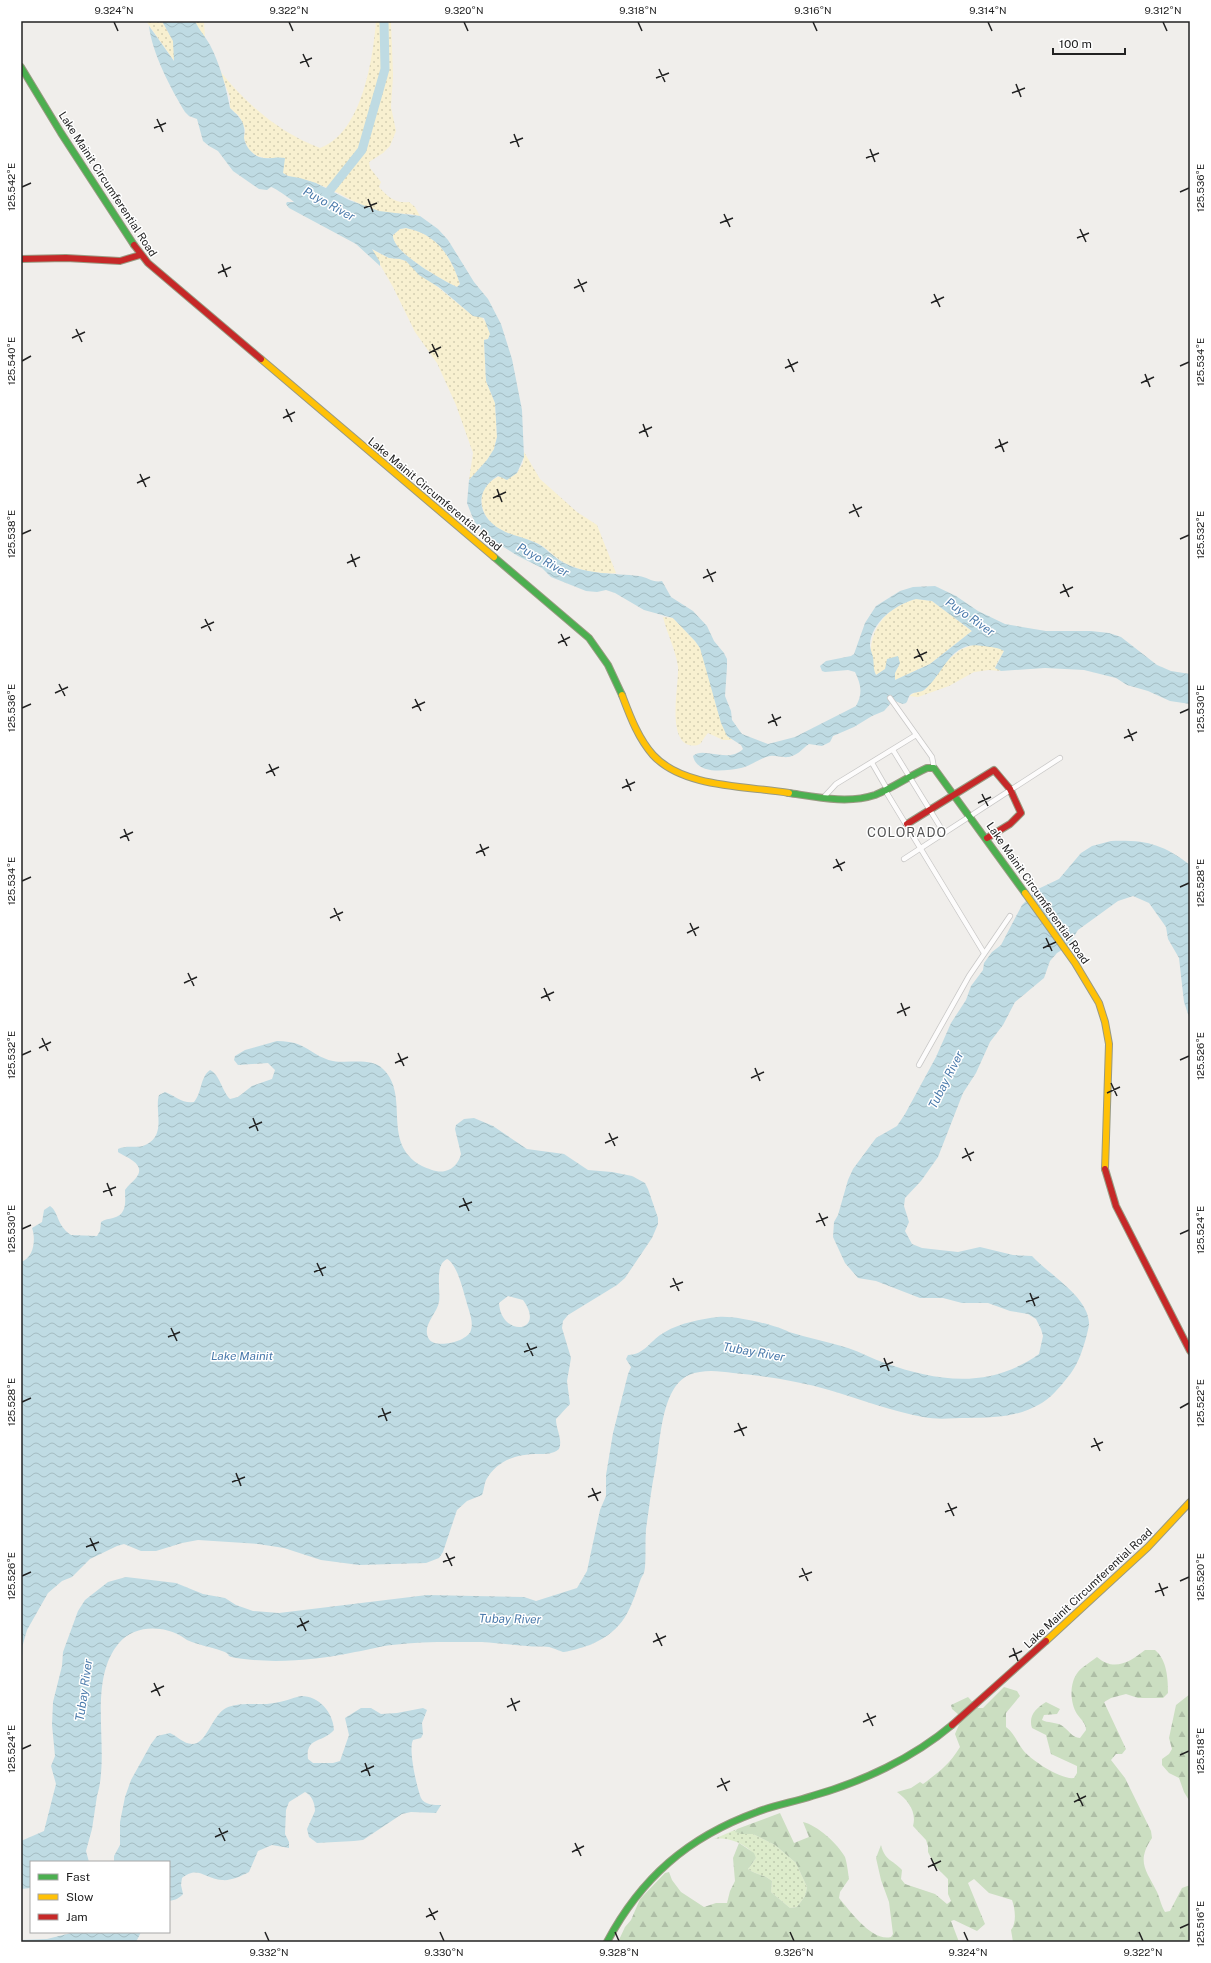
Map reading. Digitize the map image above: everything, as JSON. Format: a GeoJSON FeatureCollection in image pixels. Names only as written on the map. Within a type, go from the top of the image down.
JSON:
{"type":"FeatureCollection","features":[{"type":"Feature","properties":{"kind":"main road","name":"Lake Mainit Circumferential Road"},"geometry":{"type":"LineString","coordinates":[[21,67],[61,133],[140,255],[153,269],[589,638],[610,665],[640,736],[651,752],[664,764],[680,774],[704,781],[845,799],[867,796],[886,789],[923,770],[934,768],[939,773],[1028,894],[1076,963],[1099,1003],[1108,1032],[1109,1067],[1105,1157],[1108,1185],[1116,1206],[1190,1351]]}},
{"type":"Feature","properties":{"kind":"main road"},"geometry":{"type":"LineString","coordinates":[[21,259],[66,258],[120,261],[140,255]]}},
{"type":"Feature","properties":{"kind":"main road"},"geometry":{"type":"LineString","coordinates":[[907,824],[994,770],[1010,789],[1020,809],[1020,816],[987,838]]}},
{"type":"Feature","properties":{"kind":"main road","name":"Lake Mainit Circumferential Road"},"geometry":{"type":"LineString","coordinates":[[607,1942],[623,1912],[642,1886],[660,1867],[694,1842],[749,1814],[812,1796],[865,1777],[910,1754],[957,1722],[1169,1526],[1190,1502]]}},
{"type":"Feature","properties":{"kind":"street"},"geometry":{"type":"LineString","coordinates":[[890,698],[932,757],[934,768]]}},
{"type":"Feature","properties":{"kind":"street"},"geometry":{"type":"LineString","coordinates":[[824,797],[836,784],[916,735]]}},
{"type":"Feature","properties":{"kind":"street"},"geometry":{"type":"LineString","coordinates":[[893,750],[944,833]]}},
{"type":"Feature","properties":{"kind":"street"},"geometry":{"type":"LineString","coordinates":[[904,859],[1060,758]]}},
{"type":"Feature","properties":{"kind":"street"},"geometry":{"type":"LineString","coordinates":[[872,763],[984,953]]}},
{"type":"Feature","properties":{"kind":"street"},"geometry":{"type":"LineString","coordinates":[[919,1065],[969,976],[1010,916]]}},
{"type":"Feature","properties":{"kind":"green space"},"geometry":{"type":"Polygon","coordinates":[[[1145,1650],[1155,1650],[1162,1659],[1167,1675],[1168,1693],[1163,1698],[1138,1698],[1126,1694],[1111,1698],[1104,1702],[1126,1749],[1122,1754],[1116,1754],[1111,1760],[1125,1778],[1151,1831],[1152,1838],[1144,1853],[1144,1866],[1165,1912],[1170,1911],[1182,1888],[1190,1885],[1190,1942],[1013,1942],[1011,1930],[1015,1915],[1012,1900],[989,1893],[974,1879],[968,1883],[985,1924],[977,1931],[954,1920],[951,1921],[959,1942],[618,1942],[625,1927],[631,1920],[640,1899],[665,1873],[669,1872],[672,1880],[681,1892],[704,1907],[716,1903],[727,1903],[730,1891],[735,1881],[733,1858],[739,1843],[754,1853],[756,1858],[748,1869],[772,1881],[771,1892],[790,1908],[797,1907],[805,1896],[807,1887],[796,1863],[775,1845],[753,1834],[742,1834],[735,1832],[737,1829],[780,1813],[794,1843],[809,1837],[803,1822],[821,1831],[837,1846],[845,1857],[849,1879],[840,1892],[839,1898],[855,1917],[869,1930],[876,1935],[891,1937],[893,1934],[889,1902],[881,1880],[876,1858],[881,1845],[887,1857],[902,1870],[901,1879],[905,1884],[935,1894],[947,1904],[951,1901],[948,1894],[948,1879],[935,1866],[928,1852],[926,1840],[913,1826],[914,1816],[911,1807],[897,1792],[911,1788],[920,1782],[923,1784],[948,1763],[960,1747],[955,1734],[961,1720],[959,1715],[952,1709],[951,1705],[968,1697],[978,1708],[983,1708],[1004,1687],[1017,1691],[1020,1696],[1006,1713],[1006,1727],[1009,1729],[1023,1750],[1033,1759],[1054,1773],[1068,1778],[1074,1778],[1077,1773],[1077,1766],[1051,1754],[1046,1735],[1032,1728],[1032,1716],[1039,1707],[1046,1702],[1060,1709],[1057,1714],[1044,1715],[1042,1720],[1061,1725],[1072,1735],[1080,1738],[1086,1728],[1077,1714],[1072,1699],[1073,1682],[1078,1672],[1097,1657],[1110,1664],[1116,1665],[1122,1664],[1134,1658],[1145,1650]]]}},
{"type":"Feature","properties":{"kind":"green space"},"geometry":{"type":"Polygon","coordinates":[[[1190,1694],[1190,1802],[1184,1792],[1179,1778],[1169,1773],[1162,1765],[1162,1759],[1169,1754],[1172,1749],[1169,1738],[1176,1705],[1190,1694]]]}},
{"type":"Feature","properties":{"kind":"green space"},"geometry":{"type":"Polygon","coordinates":[[[737,1829],[735,1831],[753,1834],[775,1845],[796,1863],[807,1887],[805,1896],[797,1907],[790,1908],[771,1892],[772,1881],[748,1869],[756,1858],[749,1849],[732,1840],[720,1838],[714,1839],[737,1829]]]}},
{"type":"Feature","properties":{"kind":"sand"},"geometry":{"type":"Polygon","coordinates":[[[146,21],[162,21],[173,41],[175,62],[146,21]]]}},
{"type":"Feature","properties":{"kind":"sand"},"geometry":{"type":"Polygon","coordinates":[[[195,21],[204,21],[205,38],[200,32],[195,21]]]}},
{"type":"Feature","properties":{"kind":"sand"},"geometry":{"type":"Polygon","coordinates":[[[376,21],[391,21],[393,76],[391,107],[396,131],[390,146],[383,153],[369,162],[370,168],[381,182],[379,187],[385,193],[395,201],[409,202],[415,207],[420,216],[380,212],[355,202],[323,186],[286,175],[283,173],[284,158],[265,158],[257,156],[249,150],[244,139],[245,129],[242,122],[239,116],[230,108],[230,97],[220,71],[241,95],[265,117],[305,142],[320,148],[334,140],[346,127],[363,93],[372,55],[376,21]]]}},
{"type":"Feature","properties":{"kind":"sand"},"geometry":{"type":"Polygon","coordinates":[[[406,228],[426,235],[441,248],[452,264],[460,284],[457,287],[419,265],[400,249],[395,242],[393,235],[400,229],[406,228]]]}},
{"type":"Feature","properties":{"kind":"sand"},"geometry":{"type":"Polygon","coordinates":[[[371,249],[389,258],[406,261],[473,316],[481,316],[487,324],[490,334],[488,339],[484,340],[486,381],[495,403],[497,437],[494,449],[487,460],[469,480],[473,453],[456,405],[437,363],[415,332],[393,287],[371,249]]]}},
{"type":"Feature","properties":{"kind":"sand"},"geometry":{"type":"Polygon","coordinates":[[[524,452],[540,479],[577,512],[597,525],[616,573],[602,573],[576,568],[560,560],[539,544],[499,529],[488,519],[482,505],[483,491],[494,479],[517,473],[523,463],[524,452]]]}},
{"type":"Feature","properties":{"kind":"sand"},"geometry":{"type":"Polygon","coordinates":[[[916,599],[932,601],[972,631],[930,664],[895,680],[895,673],[900,663],[885,669],[876,675],[872,662],[871,650],[873,638],[877,628],[892,610],[903,603],[916,599]]]}},
{"type":"Feature","properties":{"kind":"sand"},"geometry":{"type":"Polygon","coordinates":[[[663,617],[673,618],[700,648],[722,724],[732,740],[723,740],[708,733],[701,743],[694,746],[689,745],[682,740],[678,733],[676,710],[678,667],[663,617]]]}},
{"type":"Feature","properties":{"kind":"sand"},"geometry":{"type":"Polygon","coordinates":[[[975,644],[1000,648],[1004,651],[995,667],[1001,671],[989,670],[974,672],[949,686],[918,697],[909,696],[925,690],[944,663],[960,650],[975,644]]]}},
{"type":"Feature","properties":{"kind":"water","name":"Puyo River"},"geometry":{"type":"Polygon","coordinates":[[[162,21],[195,21],[214,52],[227,92],[230,108],[242,122],[247,147],[254,154],[262,158],[285,158],[283,173],[288,176],[316,183],[349,200],[379,211],[420,216],[438,229],[448,240],[474,282],[488,299],[501,324],[512,359],[522,410],[524,457],[517,473],[507,480],[498,476],[485,488],[481,503],[487,517],[492,524],[500,529],[538,544],[560,561],[573,567],[591,572],[639,576],[656,581],[662,581],[671,597],[693,611],[707,626],[714,641],[724,653],[727,659],[725,696],[731,711],[732,720],[742,734],[768,744],[795,737],[856,706],[860,697],[860,689],[859,681],[855,672],[848,670],[825,672],[822,671],[820,666],[826,661],[851,656],[854,654],[865,623],[876,606],[900,591],[913,587],[935,586],[956,596],[978,611],[1005,624],[1046,631],[1091,631],[1109,633],[1121,637],[1157,665],[1171,671],[1190,674],[1190,704],[1170,701],[1148,691],[1127,685],[1116,678],[1084,670],[1045,668],[1001,671],[995,668],[1004,651],[994,647],[972,646],[962,648],[955,653],[948,660],[931,684],[924,690],[915,692],[909,696],[906,703],[903,704],[895,701],[891,703],[884,711],[833,736],[830,742],[822,746],[809,744],[792,756],[770,756],[745,767],[735,769],[720,771],[706,769],[700,766],[693,756],[697,753],[730,755],[743,749],[741,745],[727,736],[721,723],[700,648],[695,641],[673,618],[644,610],[615,593],[606,590],[597,592],[586,591],[551,577],[542,568],[518,556],[494,541],[482,531],[474,521],[467,503],[469,480],[487,460],[494,449],[497,437],[495,403],[486,381],[484,340],[488,339],[490,334],[484,318],[473,316],[440,288],[419,275],[406,261],[389,258],[372,249],[380,262],[380,266],[356,244],[289,208],[286,204],[287,202],[294,202],[279,191],[271,187],[267,190],[259,189],[233,171],[218,151],[203,141],[197,119],[189,116],[185,112],[168,82],[158,59],[149,26],[174,61],[173,41],[162,21]],[[406,228],[400,229],[393,235],[395,242],[400,249],[419,265],[457,287],[460,284],[452,264],[441,248],[426,235],[406,228]],[[916,599],[908,601],[886,615],[875,629],[871,637],[870,645],[876,675],[885,669],[887,659],[898,656],[900,663],[895,673],[895,680],[930,664],[972,631],[932,601],[916,599]]]}},
{"type":"Feature","properties":{"kind":"water","name":"Tubay River"},"geometry":{"type":"Polygon","coordinates":[[[1111,841],[1135,841],[1162,848],[1171,852],[1190,865],[1190,1020],[1184,1002],[1179,958],[1168,939],[1166,927],[1149,903],[1133,896],[1118,901],[1078,930],[1068,946],[1057,953],[1050,961],[1044,978],[1015,1002],[1003,1025],[990,1042],[976,1073],[963,1093],[938,1157],[921,1181],[905,1198],[904,1206],[909,1222],[905,1231],[912,1244],[922,1248],[958,1252],[980,1247],[1013,1255],[1032,1256],[1066,1286],[1082,1304],[1087,1313],[1089,1323],[1083,1349],[1071,1374],[1051,1396],[1044,1402],[1023,1412],[1005,1416],[945,1419],[923,1417],[899,1412],[829,1390],[782,1379],[717,1371],[705,1371],[689,1375],[679,1382],[672,1392],[663,1418],[646,1529],[645,1570],[633,1601],[619,1626],[612,1632],[592,1644],[573,1650],[563,1652],[549,1647],[482,1642],[426,1642],[387,1646],[311,1659],[265,1661],[232,1657],[222,1651],[191,1642],[182,1636],[165,1630],[148,1629],[132,1633],[119,1643],[109,1659],[104,1677],[101,1697],[101,1778],[92,1829],[86,1851],[89,1861],[30,1861],[30,1888],[21,1889],[21,1841],[44,1831],[56,1784],[51,1766],[55,1756],[52,1725],[53,1702],[62,1666],[63,1652],[78,1611],[85,1600],[108,1582],[126,1577],[176,1583],[203,1594],[225,1598],[236,1605],[253,1611],[279,1613],[427,1595],[524,1597],[536,1601],[577,1588],[587,1571],[600,1510],[606,1496],[606,1475],[613,1433],[631,1367],[626,1359],[628,1355],[643,1350],[660,1335],[677,1326],[718,1317],[744,1319],[848,1348],[905,1370],[944,1378],[964,1379],[1002,1373],[1039,1354],[1043,1336],[1036,1319],[1028,1314],[1010,1311],[988,1303],[962,1303],[943,1298],[920,1298],[876,1281],[858,1278],[845,1263],[833,1237],[834,1222],[838,1215],[848,1180],[853,1169],[876,1138],[897,1126],[905,1114],[936,1057],[951,1023],[966,1000],[971,986],[983,970],[984,963],[992,952],[1001,945],[1022,905],[1038,889],[1059,879],[1081,853],[1092,846],[1111,841]]]}},
{"type":"Feature","properties":{"kind":"water","name":"Lake Mainit"},"geometry":{"type":"Polygon","coordinates":[[[277,1041],[286,1041],[300,1045],[329,1060],[339,1062],[366,1062],[378,1065],[391,1080],[395,1092],[397,1119],[402,1145],[409,1156],[422,1166],[442,1171],[451,1169],[456,1165],[461,1154],[455,1129],[456,1125],[464,1119],[474,1118],[493,1126],[527,1149],[564,1154],[588,1170],[612,1172],[632,1176],[645,1183],[658,1218],[658,1224],[652,1238],[625,1278],[617,1285],[568,1315],[563,1321],[562,1328],[571,1358],[567,1381],[570,1404],[556,1419],[560,1438],[559,1449],[549,1453],[530,1454],[515,1457],[502,1463],[496,1468],[486,1480],[482,1495],[467,1501],[457,1510],[443,1552],[439,1558],[426,1563],[359,1565],[321,1560],[284,1548],[258,1544],[198,1540],[156,1551],[141,1551],[124,1544],[90,1559],[72,1577],[62,1581],[48,1593],[27,1630],[23,1644],[21,1668],[21,1262],[29,1257],[33,1248],[34,1237],[32,1228],[42,1222],[44,1210],[50,1206],[55,1212],[60,1223],[71,1235],[97,1236],[100,1231],[101,1222],[118,1216],[125,1207],[125,1190],[139,1173],[138,1165],[131,1159],[118,1152],[118,1149],[124,1147],[143,1146],[151,1142],[158,1130],[159,1095],[165,1092],[183,1101],[194,1102],[197,1098],[204,1077],[210,1070],[219,1079],[230,1099],[238,1097],[252,1086],[272,1079],[275,1070],[268,1063],[238,1065],[234,1060],[235,1056],[245,1050],[277,1041]],[[447,1259],[443,1262],[439,1272],[438,1307],[427,1329],[429,1339],[438,1344],[451,1343],[464,1338],[469,1334],[472,1326],[459,1278],[454,1266],[447,1259]],[[508,1296],[499,1303],[502,1314],[507,1322],[514,1326],[521,1327],[526,1325],[530,1319],[529,1311],[523,1300],[508,1296]]]}},
{"type":"Feature","properties":{"kind":"water"},"geometry":{"type":"Polygon","coordinates":[[[301,1696],[308,1697],[319,1702],[328,1711],[334,1730],[309,1747],[308,1759],[313,1763],[333,1763],[340,1761],[349,1735],[345,1718],[361,1708],[371,1708],[381,1714],[397,1713],[423,1708],[427,1710],[422,1723],[423,1734],[421,1738],[413,1740],[412,1760],[417,1786],[422,1800],[433,1805],[441,1805],[436,1813],[411,1812],[402,1814],[363,1840],[317,1843],[309,1837],[307,1829],[315,1808],[311,1797],[305,1792],[289,1802],[286,1810],[285,1834],[289,1842],[289,1848],[272,1845],[258,1851],[249,1872],[232,1879],[216,1879],[197,1873],[188,1874],[182,1878],[181,1885],[183,1894],[177,1899],[170,1901],[170,1861],[114,1861],[114,1856],[120,1845],[120,1822],[125,1797],[131,1780],[157,1736],[170,1733],[186,1743],[197,1743],[204,1736],[221,1711],[226,1708],[244,1704],[268,1704],[301,1696]]]}},
{"type":"Feature","properties":{"kind":"water"},"geometry":{"type":"Polygon","coordinates":[[[71,1933],[140,1933],[136,1942],[21,1942],[21,1940],[47,1939],[71,1933]]]}},
{"type":"Feature","properties":{"kind":"waterway","name":"Puyo River"},"geometry":{"type":"LineString","coordinates":[[323,199],[362,150],[385,69],[384,21]]}},
{"type":"Feature","properties":{"kind":"traffic: fast"},"geometry":{"type":"LineString","coordinates":[[21,67],[61,133],[134,245]]}},
{"type":"Feature","properties":{"kind":"traffic: fast"},"geometry":{"type":"LineString","coordinates":[[494,557],[589,638],[608,665],[622,695]]}},
{"type":"Feature","properties":{"kind":"traffic: fast"},"geometry":{"type":"LineString","coordinates":[[789,793],[832,799],[865,798],[882,792],[927,768],[934,768],[1025,893]]}},
{"type":"Feature","properties":{"kind":"traffic: fast"},"geometry":{"type":"LineString","coordinates":[[607,1942],[620,1919],[651,1879],[688,1847],[732,1822],[757,1812],[849,1784],[886,1768],[921,1748],[952,1725]]}},
{"type":"Feature","properties":{"kind":"traffic: slow"},"geometry":{"type":"LineString","coordinates":[[261,359],[494,557]]}},
{"type":"Feature","properties":{"kind":"traffic: slow"},"geometry":{"type":"LineString","coordinates":[[622,695],[643,741],[653,755],[666,766],[681,774],[716,784],[789,793]]}},
{"type":"Feature","properties":{"kind":"traffic: slow"},"geometry":{"type":"LineString","coordinates":[[1025,893],[1075,963],[1099,1003],[1105,1022],[1109,1044],[1105,1169]]}},
{"type":"Feature","properties":{"kind":"traffic: slow"},"geometry":{"type":"LineString","coordinates":[[1046,1641],[1148,1547],[1190,1502]]}},
{"type":"Feature","properties":{"kind":"traffic: jam"},"geometry":{"type":"LineString","coordinates":[[134,245],[148,263],[261,359]]}},
{"type":"Feature","properties":{"kind":"traffic: jam"},"geometry":{"type":"LineString","coordinates":[[21,259],[66,258],[120,261],[140,255]]}},
{"type":"Feature","properties":{"kind":"traffic: jam"},"geometry":{"type":"LineString","coordinates":[[907,824],[994,770],[1010,789],[1021,813],[1010,824],[987,838]]}},
{"type":"Feature","properties":{"kind":"traffic: jam"},"geometry":{"type":"LineString","coordinates":[[1105,1169],[1116,1206],[1190,1351]]}},
{"type":"Feature","properties":{"kind":"traffic: jam"},"geometry":{"type":"LineString","coordinates":[[952,1725],[1046,1641]]}},
{"type":"Feature","properties":{"kind":"district","name":"COLORADO"},"geometry":{"type":"Point","coordinates":[907,832]}}]}
